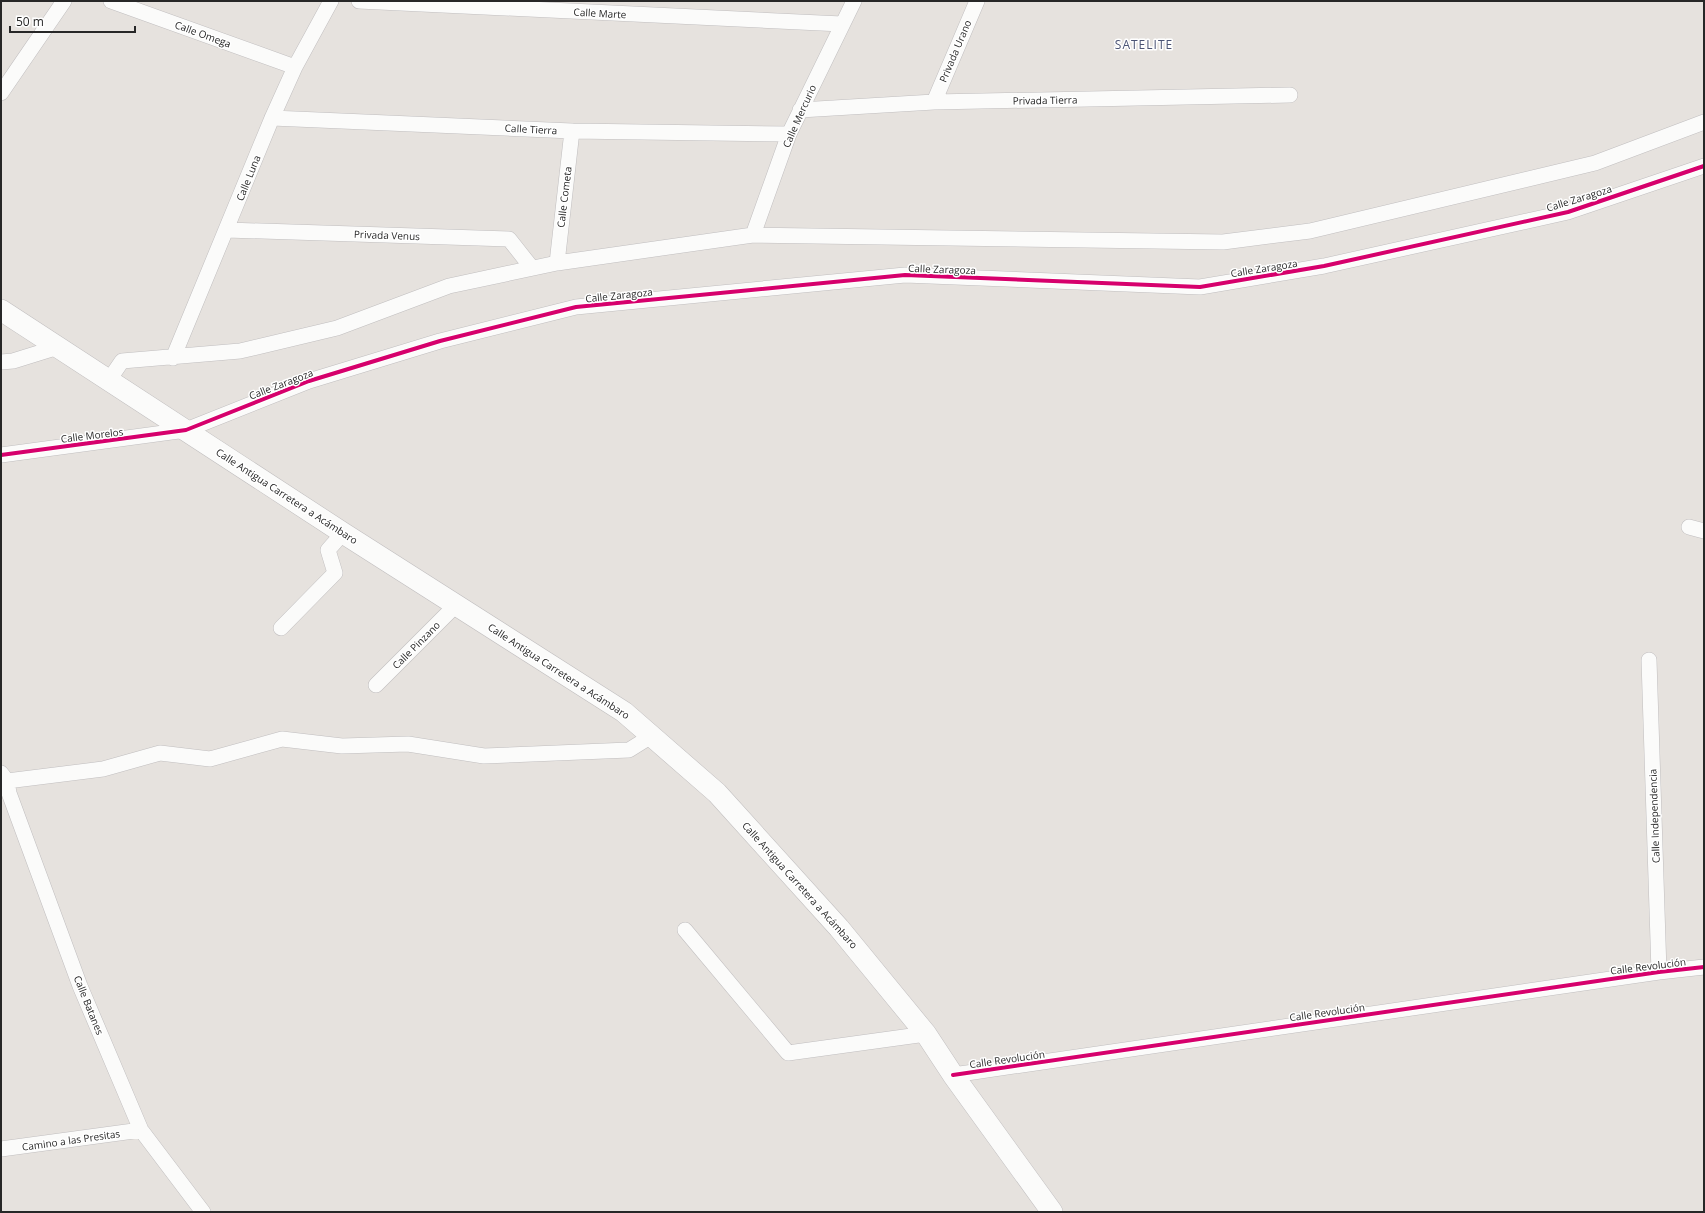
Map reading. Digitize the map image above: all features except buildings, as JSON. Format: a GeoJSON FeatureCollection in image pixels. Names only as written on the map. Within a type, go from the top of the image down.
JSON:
{"type":"FeatureCollection","features":[{"type":"Feature","properties":{"kind":"main road","name":"Calle Antigua Carretera a Acámbaro"},"geometry":{"type":"LineString","coordinates":[[1,310],[343,533],[624,712],[652,735],[717,794],[839,928],[926,1034],[953,1075],[1052,1212]]}},
{"type":"Feature","properties":{"kind":"street"},"geometry":{"type":"LineString","coordinates":[[1,93],[64,1]]}},
{"type":"Feature","properties":{"kind":"street","name":"Calle Omega"},"geometry":{"type":"LineString","coordinates":[[111,1],[295,67]]}},
{"type":"Feature","properties":{"kind":"street","name":"Calle Luna"},"geometry":{"type":"LineString","coordinates":[[173,358],[272,118],[295,67],[330,1]]}},
{"type":"Feature","properties":{"kind":"street","name":"Calle Marte"},"geometry":{"type":"LineString","coordinates":[[359,1],[842,24]]}},
{"type":"Feature","properties":{"kind":"street","name":"Calle Mercurio"},"geometry":{"type":"LineString","coordinates":[[754,235],[789,134],[854,1]]}},
{"type":"Feature","properties":{"kind":"street","name":"Privada Urano"},"geometry":{"type":"LineString","coordinates":[[934,102],[976,1]]}},
{"type":"Feature","properties":{"kind":"street","name":"Privada Tierra"},"geometry":{"type":"LineString","coordinates":[[800,110],[934,102],[1290,95]]}},
{"type":"Feature","properties":{"kind":"street","name":"Calle Tierra"},"geometry":{"type":"LineString","coordinates":[[272,118],[572,131],[789,134]]}},
{"type":"Feature","properties":{"kind":"street"},"geometry":{"type":"LineString","coordinates":[[110,380],[122,361],[173,358],[240,351],[337,328],[449,286],[557,263],[754,235],[1223,242],[1310,231],[1595,163],[1704,122]]}},
{"type":"Feature","properties":{"kind":"street","name":"Calle Cometa"},"geometry":{"type":"LineString","coordinates":[[557,263],[572,131]]}},
{"type":"Feature","properties":{"kind":"street","name":"Calle Zaragoza"},"geometry":{"type":"LineString","coordinates":[[186,430],[309,380],[440,341],[576,307],[905,275],[1200,287],[1324,266],[1568,212],[1704,166]]}},
{"type":"Feature","properties":{"kind":"street","name":"Privada Venus"},"geometry":{"type":"LineString","coordinates":[[227,230],[510,239],[532,268]]}},
{"type":"Feature","properties":{"kind":"street"},"geometry":{"type":"LineString","coordinates":[[5,359],[58,347]]}},
{"type":"Feature","properties":{"kind":"street","name":"Calle Morelos"},"geometry":{"type":"LineString","coordinates":[[1,455],[186,430]]}},
{"type":"Feature","properties":{"kind":"street"},"geometry":{"type":"LineString","coordinates":[[1689,527],[1704,531]]}},
{"type":"Feature","properties":{"kind":"street"},"geometry":{"type":"LineString","coordinates":[[281,628],[335,573],[328,550],[343,533]]}},
{"type":"Feature","properties":{"kind":"street","name":"Calle Pinzano"},"geometry":{"type":"LineString","coordinates":[[376,686],[456,605]]}},
{"type":"Feature","properties":{"kind":"street","name":"Calle Independencia"},"geometry":{"type":"LineString","coordinates":[[1649,660],[1659,972]]}},
{"type":"Feature","properties":{"kind":"street"},"geometry":{"type":"LineString","coordinates":[[4,777],[103,769],[160,753],[210,759],[282,739],[342,746],[408,744],[484,756],[629,750],[652,735]]}},
{"type":"Feature","properties":{"kind":"street","name":"Calle Batanes"},"geometry":{"type":"LineString","coordinates":[[4,777],[80,986],[141,1130],[203,1212]]}},
{"type":"Feature","properties":{"kind":"street"},"geometry":{"type":"LineString","coordinates":[[685,930],[788,1053],[926,1034]]}},
{"type":"Feature","properties":{"kind":"street","name":"Calle Revolución"},"geometry":{"type":"LineString","coordinates":[[953,1075],[1659,972],[1704,967]]}},
{"type":"Feature","properties":{"kind":"street","name":"Camino a las Presitas"},"geometry":{"type":"LineString","coordinates":[[1,1149],[141,1130]]}},
{"type":"Feature","properties":{"kind":"cycle path"},"geometry":{"type":"LineString","coordinates":[[1,455],[186,430],[309,381],[440,341],[576,307],[905,275],[1200,287],[1324,266],[1568,212],[1704,166]]}},
{"type":"Feature","properties":{"kind":"cycle path"},"geometry":{"type":"LineString","coordinates":[[953,1075],[1659,972],[1704,967]]}},
{"type":"Feature","properties":{"kind":"district","name":"SATELITE"},"geometry":{"type":"Point","coordinates":[1144,45]}}]}
